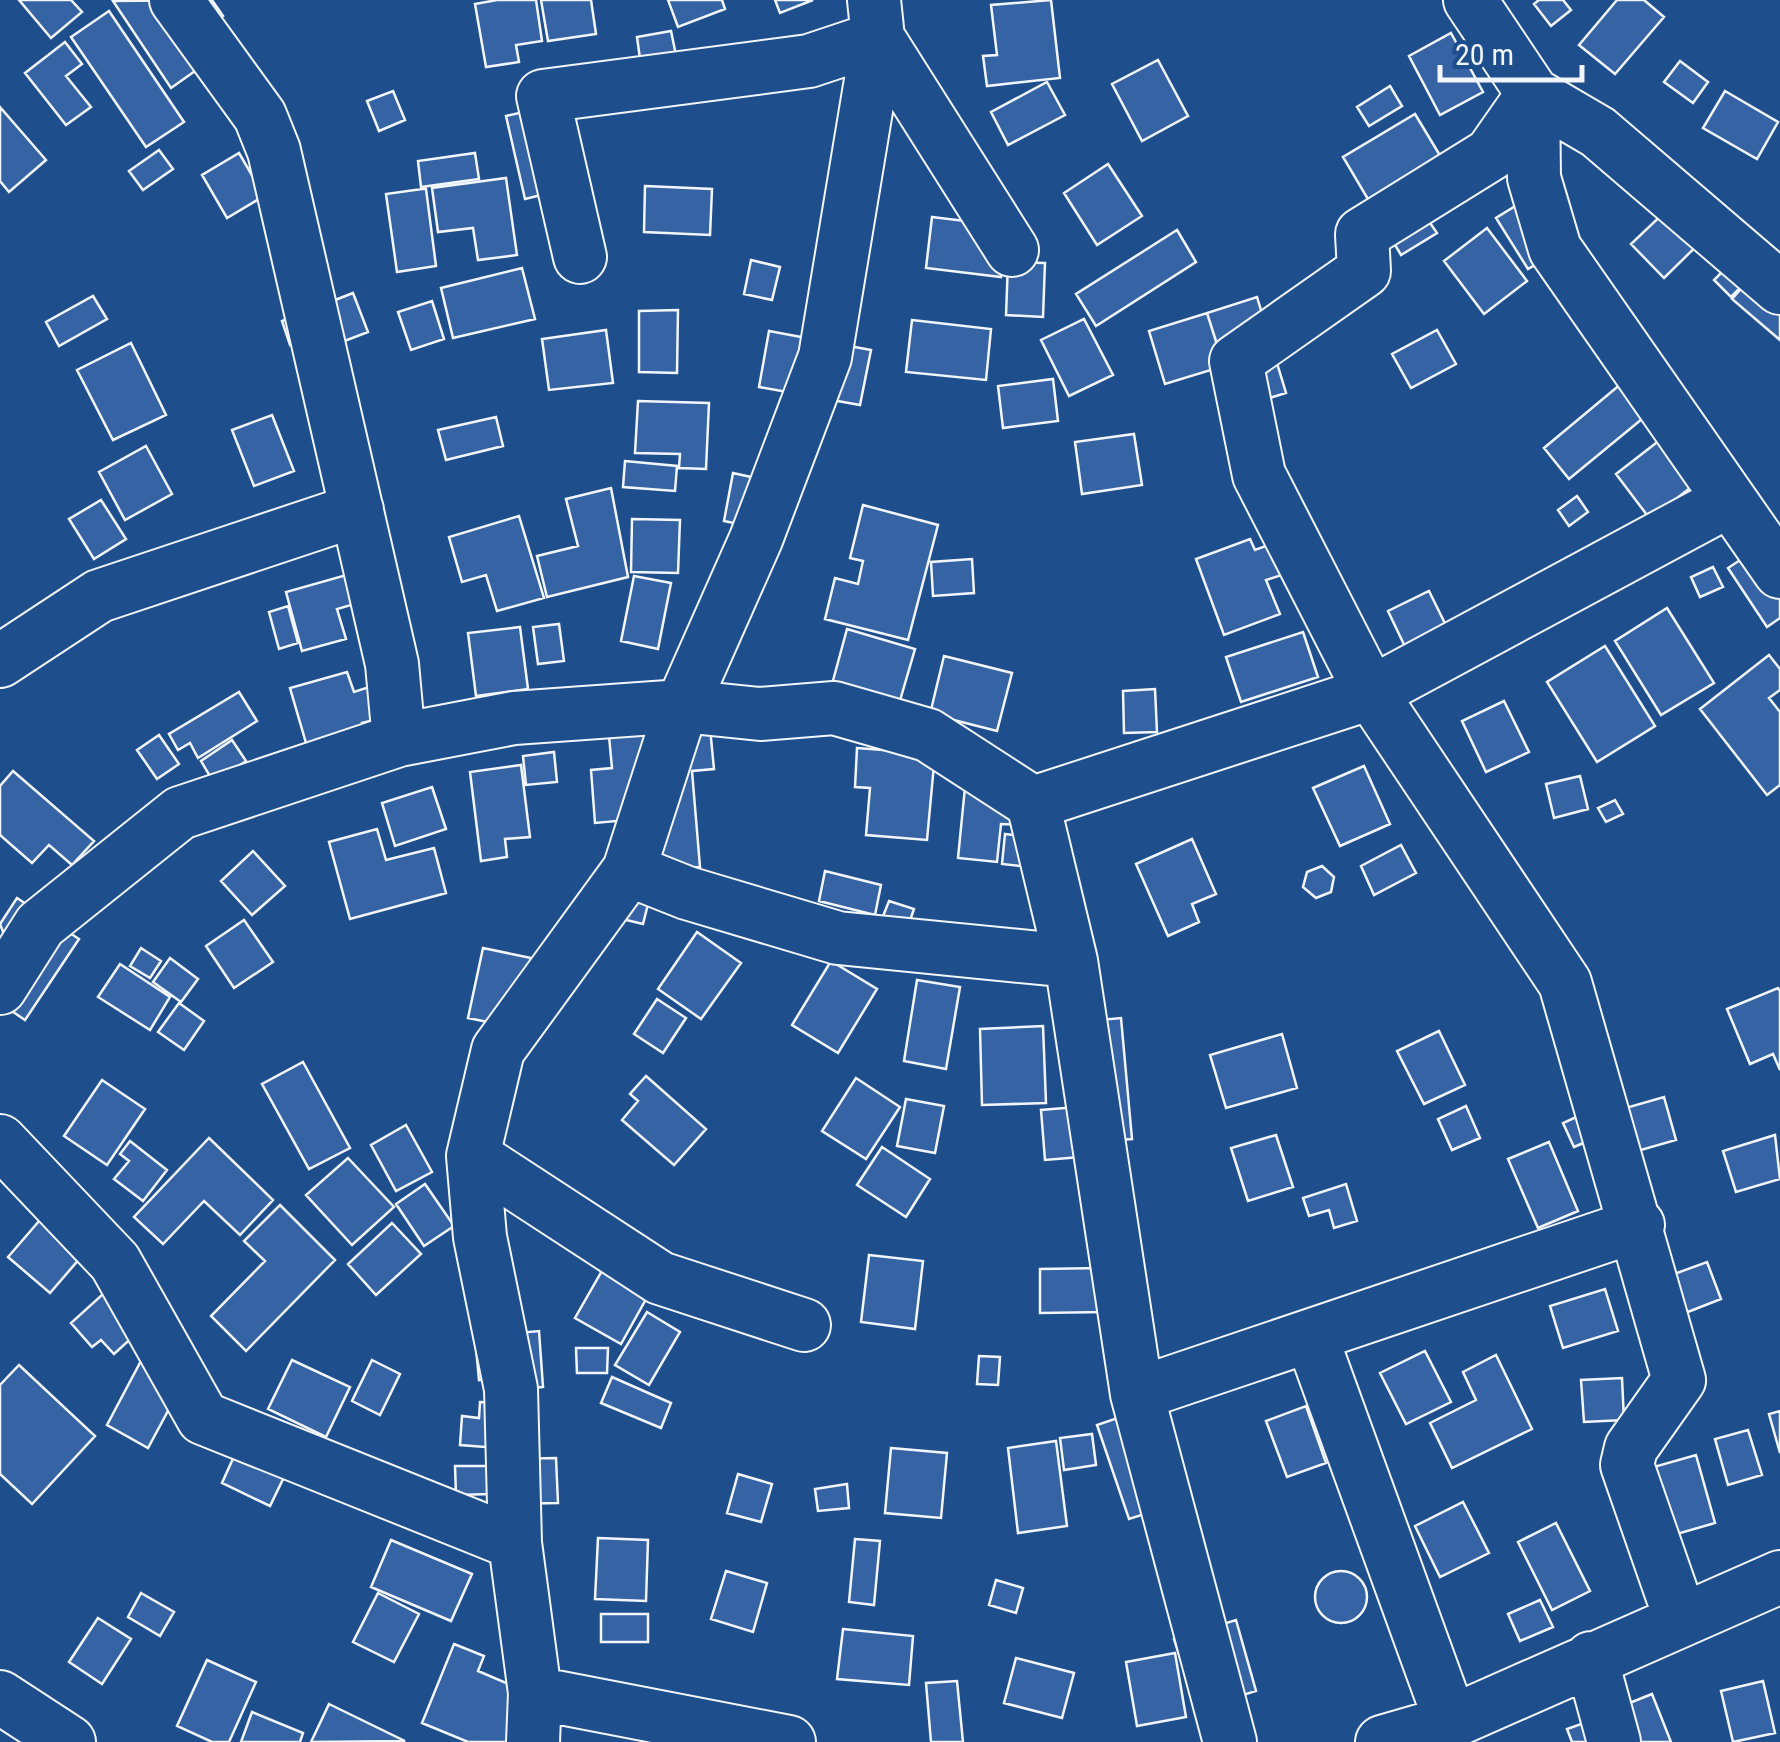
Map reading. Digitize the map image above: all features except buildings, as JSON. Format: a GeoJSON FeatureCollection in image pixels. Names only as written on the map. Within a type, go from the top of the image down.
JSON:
{"type":"FeatureCollection","features":[{"type":"Feature","properties":{"kind":"street"},"geometry":{"type":"LineString","coordinates":[[176,0],[260,116],[274,151],[392,664],[399,740]]}},
{"type":"Feature","properties":{"kind":"street"},"geometry":{"type":"LineString","coordinates":[[1470,0],[1533,94],[1598,132],[1780,288]]}},
{"type":"Feature","properties":{"kind":"street"},"geometry":{"type":"LineString","coordinates":[[876,19],[1012,250]]}},
{"type":"Feature","properties":{"kind":"street"},"geometry":{"type":"LineString","coordinates":[[580,257],[543,96],[808,62],[876,19]]}},
{"type":"Feature","properties":{"kind":"street"},"geometry":{"type":"LineString","coordinates":[[789,1742],[534,1717],[516,1544],[511,1389],[480,1237],[473,1156],[498,1050],[629,870],[682,706],[756,539],[825,358],[876,19]]}},
{"type":"Feature","properties":{"kind":"street"},"geometry":{"type":"LineString","coordinates":[[1533,94],[1534,178],[1556,249],[1780,572]]}},
{"type":"Feature","properties":{"kind":"street"},"geometry":{"type":"LineString","coordinates":[[1533,94],[1491,154],[1362,234],[1364,271],[1236,361],[1259,475],[1371,693],[1565,983],[1638,1225],[1679,1380],[1631,1448],[1627,1465],[1682,1620]]}},
{"type":"Feature","properties":{"kind":"street"},"geometry":{"type":"LineString","coordinates":[[1032,803],[1371,693],[1730,500]]}},
{"type":"Feature","properties":{"kind":"street"},"geometry":{"type":"LineString","coordinates":[[0,661],[98,596],[357,510]]}},
{"type":"Feature","properties":{"kind":"street"},"geometry":{"type":"LineString","coordinates":[[0,988],[40,925],[180,812],[399,740],[514,718],[682,706],[760,714],[834,708],[928,735],[1032,803],[1070,961],[1137,1394],[1230,1742]]}},
{"type":"Feature","properties":{"kind":"street"},"geometry":{"type":"LineString","coordinates":[[629,870],[686,893],[838,938],[1070,961]]}},
{"type":"Feature","properties":{"kind":"street"},"geometry":{"type":"LineString","coordinates":[[0,1141],[115,1262],[203,1418],[516,1544]]}},
{"type":"Feature","properties":{"kind":"street"},"geometry":{"type":"LineString","coordinates":[[473,1156],[660,1278],[804,1326]]}},
{"type":"Feature","properties":{"kind":"street"},"geometry":{"type":"LineString","coordinates":[[1137,1394],[1638,1225]]}},
{"type":"Feature","properties":{"kind":"street"},"geometry":{"type":"LineString","coordinates":[[1311,1336],[1451,1722]]}},
{"type":"Feature","properties":{"kind":"street"},"geometry":{"type":"LineString","coordinates":[[1382,1742],[1451,1722],[1780,1577]]}},
{"type":"Feature","properties":{"kind":"street"},"geometry":{"type":"LineString","coordinates":[[1590,1658],[1614,1742]]}},
{"type":"Feature","properties":{"kind":"street"},"geometry":{"type":"LineString","coordinates":[[0,1697],[65,1741]]}}]}
